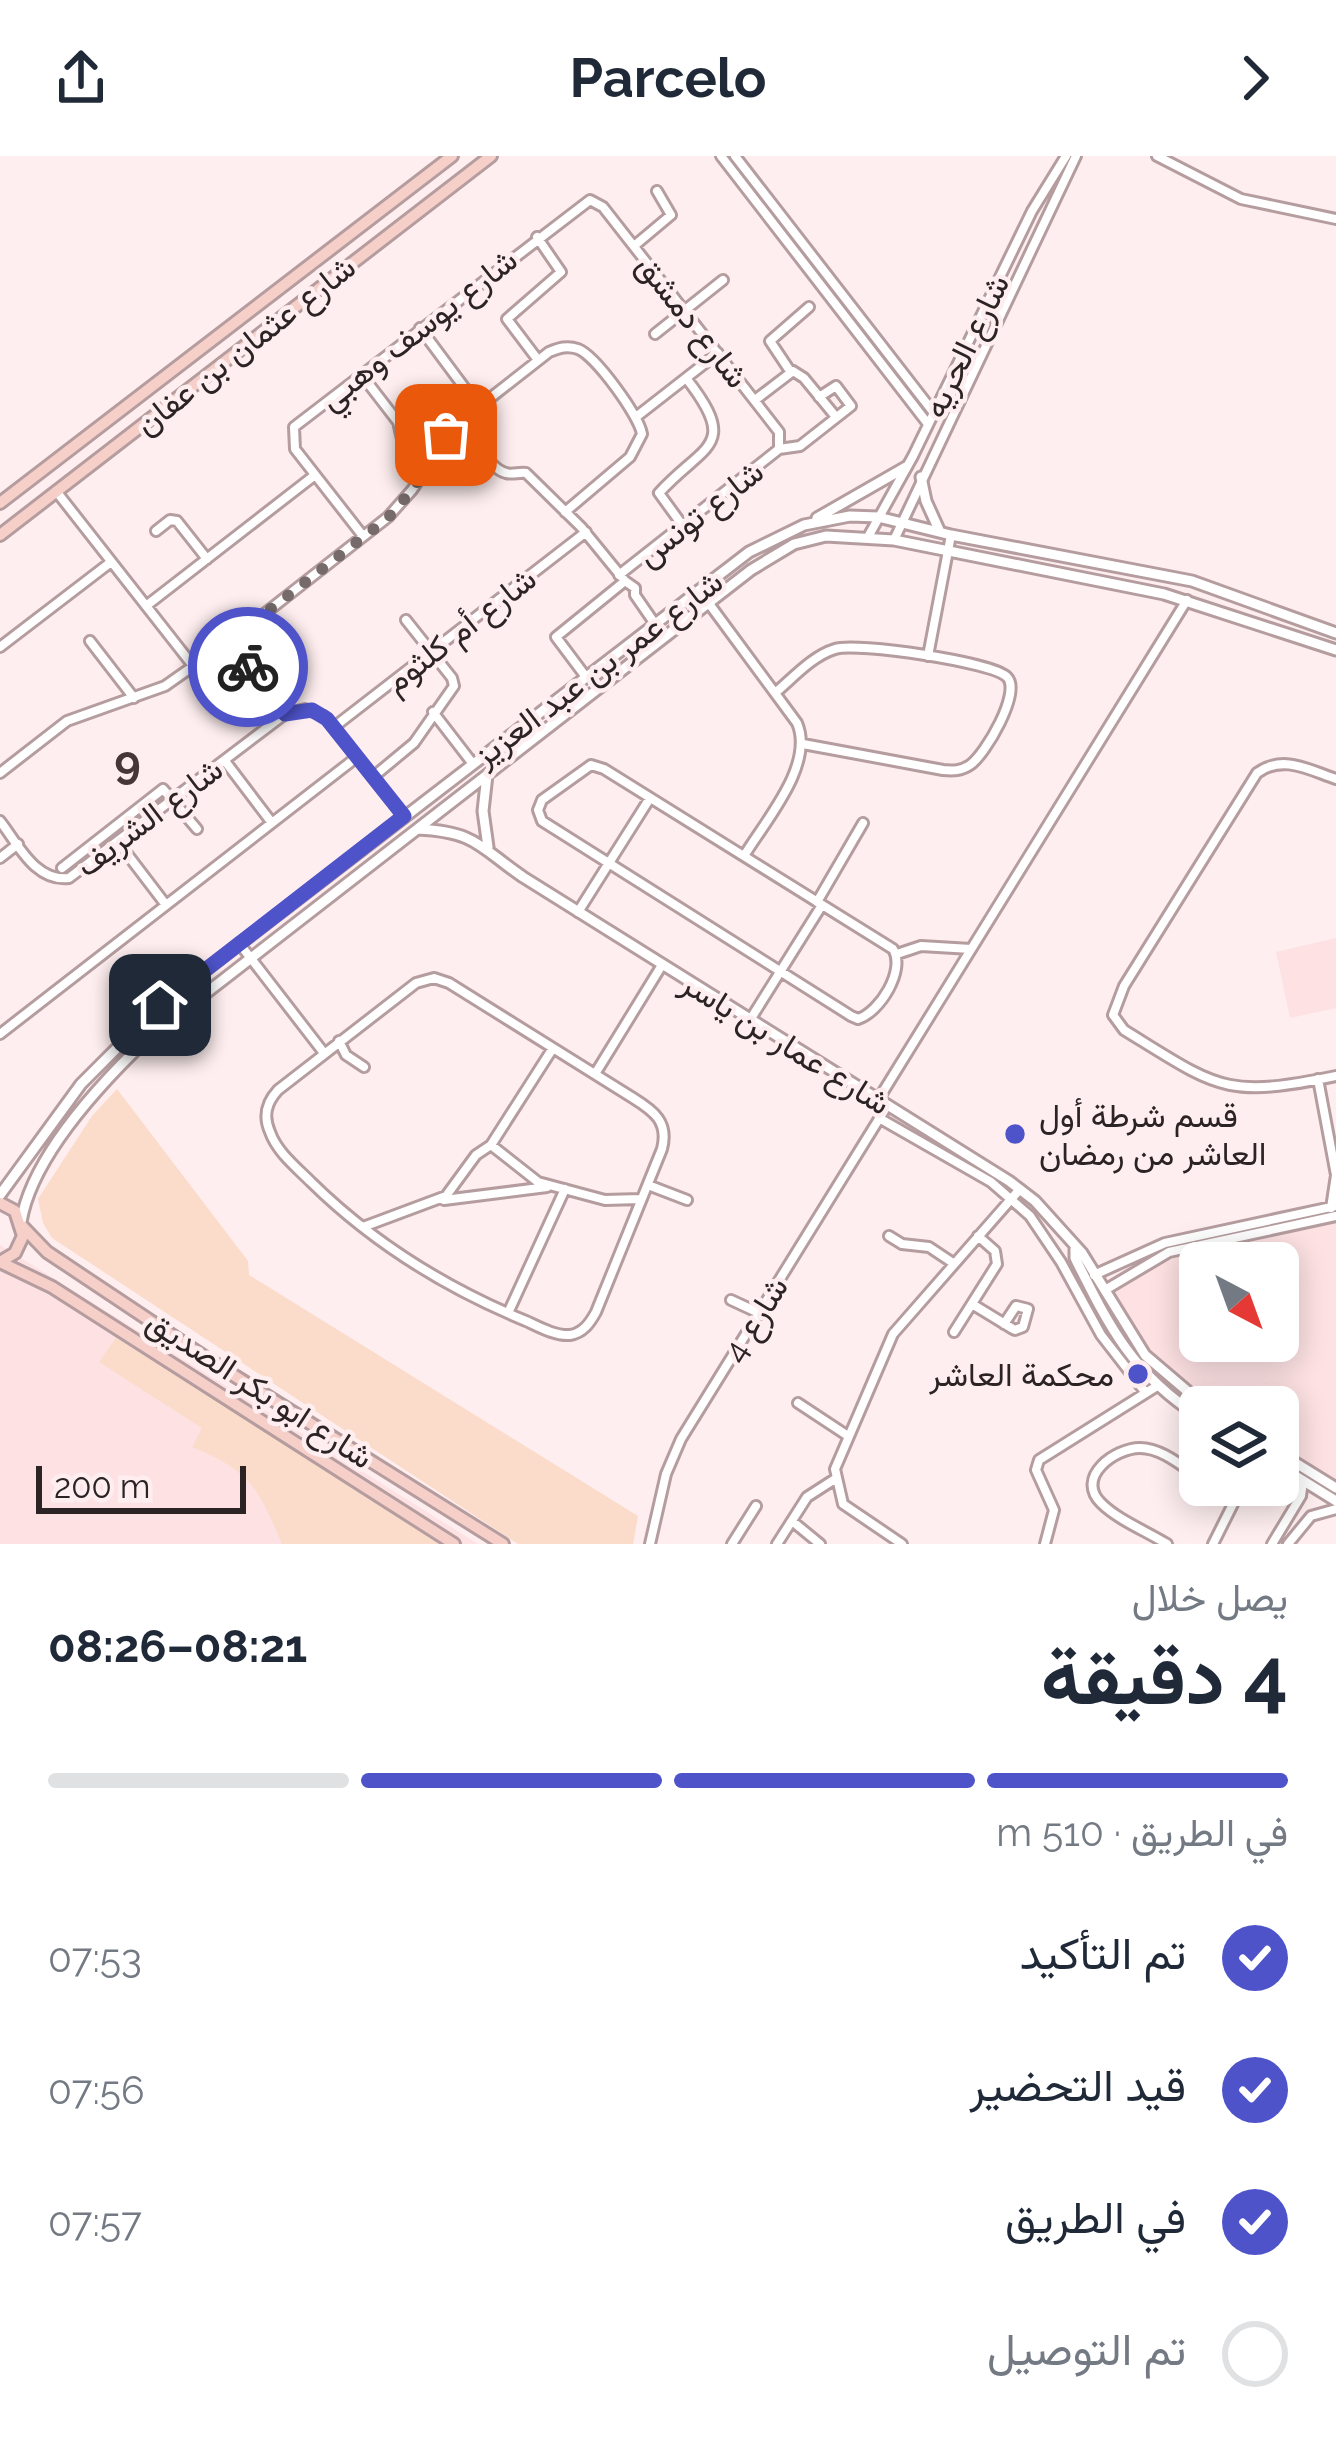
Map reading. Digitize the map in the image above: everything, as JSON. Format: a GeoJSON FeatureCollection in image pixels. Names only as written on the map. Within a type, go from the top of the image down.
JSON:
{"type":"FeatureCollection","features":[{"type":"Feature","properties":{"kind":"main road","name":"شارع عثمان بن عفان"},"geometry":{"type":"LineString","coordinates":[[0,503],[452,156]]}},
{"type":"Feature","properties":{"kind":"main road","name":"شارع عثمان بن عفان"},"geometry":{"type":"LineString","coordinates":[[0,535],[491,156]]}},
{"type":"Feature","properties":{"kind":"main road","name":"شارع ابو بكر الصديق"},"geometry":{"type":"LineString","coordinates":[[0,1199],[15,1211],[40,1246],[64,1264],[503,1544]]}},
{"type":"Feature","properties":{"kind":"main road"},"geometry":{"type":"LineString","coordinates":[[0,1262],[20,1245],[22,1224]]}},
{"type":"Feature","properties":{"kind":"main road","name":"شارع ابو بكر الصديق"},"geometry":{"type":"LineString","coordinates":[[0,1262],[52,1287],[454,1544]]}},
{"type":"Feature","properties":{"kind":"main road"},"geometry":{"type":"LineString","coordinates":[[52,1287],[47,1268],[64,1264]]}},
{"type":"Feature","properties":{"kind":"street"},"geometry":{"type":"LineString","coordinates":[[721,156],[854,318]]}},
{"type":"Feature","properties":{"kind":"street"},"geometry":{"type":"LineString","coordinates":[[735,156],[928,424]]}},
{"type":"Feature","properties":{"kind":"street"},"geometry":{"type":"LineString","coordinates":[[1157,156],[1241,199],[1336,219]]}},
{"type":"Feature","properties":{"kind":"street","name":"شارع الحريه"},"geometry":{"type":"LineString","coordinates":[[868,537],[1032,211],[1074,157]]}},
{"type":"Feature","properties":{"kind":"street","name":"شارع الحريه"},"geometry":{"type":"LineString","coordinates":[[894,540],[1074,157]]}},
{"type":"Feature","properties":{"kind":"street"},"geometry":{"type":"LineString","coordinates":[[634,246],[671,215],[657,191]]}},
{"type":"Feature","properties":{"kind":"street","name":"شارع دمشق"},"geometry":{"type":"LineString","coordinates":[[594,200],[779,432],[779,449]]}},
{"type":"Feature","properties":{"kind":"street","name":"شارع يوسف وهبي"},"geometry":{"type":"LineString","coordinates":[[363,536],[293,443],[295,427],[578,205],[594,200]]}},
{"type":"Feature","properties":{"kind":"street"},"geometry":{"type":"LineString","coordinates":[[537,237],[561,272],[507,319],[538,360]]}},
{"type":"Feature","properties":{"kind":"street"},"geometry":{"type":"LineString","coordinates":[[655,334],[723,280]]}},
{"type":"Feature","properties":{"kind":"street"},"geometry":{"type":"LineString","coordinates":[[809,307],[770,341],[790,371],[801,375],[819,397],[836,417],[851,406],[837,387],[819,397]]}},
{"type":"Feature","properties":{"kind":"street"},"geometry":{"type":"LineString","coordinates":[[420,328],[478,406]]}},
{"type":"Feature","properties":{"kind":"street"},"geometry":{"type":"LineString","coordinates":[[870,340],[934,413]]}},
{"type":"Feature","properties":{"kind":"street"},"geometry":{"type":"LineString","coordinates":[[0,772],[67,721],[165,686],[228,642],[395,511],[446,435],[468,413],[562,347],[582,351],[636,417],[642,434],[634,452],[565,512]]}},
{"type":"Feature","properties":{"kind":"street"},"geometry":{"type":"LineString","coordinates":[[636,417],[718,353]]}},
{"type":"Feature","properties":{"kind":"street"},"geometry":{"type":"LineString","coordinates":[[755,400],[790,371]]}},
{"type":"Feature","properties":{"kind":"street"},"geometry":{"type":"LineString","coordinates":[[360,374],[398,422],[404,448],[424,471]]}},
{"type":"Feature","properties":{"kind":"street"},"geometry":{"type":"LineString","coordinates":[[682,526],[659,493],[707,451],[713,433],[709,410],[686,378]]}},
{"type":"Feature","properties":{"kind":"street"},"geometry":{"type":"LineString","coordinates":[[468,413],[479,443],[496,465],[507,474],[526,473],[586,532],[655,624]]}},
{"type":"Feature","properties":{"kind":"street","name":"شارع تونس"},"geometry":{"type":"LineString","coordinates":[[586,677],[556,637],[682,526],[779,449],[800,446],[836,417]]}},
{"type":"Feature","properties":{"kind":"street"},"geometry":{"type":"LineString","coordinates":[[803,525],[906,467]]}},
{"type":"Feature","properties":{"kind":"street"},"geometry":{"type":"LineString","coordinates":[[146,606],[315,475]]}},
{"type":"Feature","properties":{"kind":"street"},"geometry":{"type":"LineString","coordinates":[[921,477],[930,512],[946,534],[948,551],[928,656]]}},
{"type":"Feature","properties":{"kind":"street"},"geometry":{"type":"LineString","coordinates":[[56,491],[194,667]]}},
{"type":"Feature","properties":{"kind":"street","name":"شارع عمر بن عبد العزيز"},"geometry":{"type":"LineString","coordinates":[[0,1199],[64,1106],[119,1042],[239,943],[699,590],[768,540],[803,525],[850,516],[878,517],[1192,580],[1336,633]]}},
{"type":"Feature","properties":{"kind":"street"},"geometry":{"type":"LineString","coordinates":[[156,531],[170,520],[177,521],[207,559]]}},
{"type":"Feature","properties":{"kind":"street","name":"شارع أم كلثوم"},"geometry":{"type":"LineString","coordinates":[[334,727],[586,532]]}},
{"type":"Feature","properties":{"kind":"street","name":"شارع عمر بن عبد العزيز"},"geometry":{"type":"LineString","coordinates":[[22,1224],[28,1193],[39,1174],[77,1116],[127,1058],[250,957],[709,603],[794,544],[826,536],[894,540],[1187,600],[1336,650]]}},
{"type":"Feature","properties":{"kind":"street"},"geometry":{"type":"LineString","coordinates":[[0,647],[111,562]]}},
{"type":"Feature","properties":{"kind":"street"},"geometry":{"type":"LineString","coordinates":[[699,590],[797,723],[803,745],[799,766],[744,856]]}},
{"type":"Feature","properties":{"kind":"street","name":"شارع 4"},"geometry":{"type":"LineString","coordinates":[[650,1544],[678,1444],[879,1118],[882,1103],[971,949],[1187,600]]}},
{"type":"Feature","properties":{"kind":"street"},"geometry":{"type":"LineString","coordinates":[[373,777],[414,743],[454,686],[406,620]]}},
{"type":"Feature","properties":{"kind":"street"},"geometry":{"type":"LineString","coordinates":[[91,641],[134,698]]}},
{"type":"Feature","properties":{"kind":"street"},"geometry":{"type":"LineString","coordinates":[[228,642],[285,714],[312,710],[334,727],[404,816]]}},
{"type":"Feature","properties":{"kind":"street"},"geometry":{"type":"LineString","coordinates":[[775,693],[814,660],[834,649],[859,646],[1001,673],[1011,683],[1010,703],[971,764],[948,771],[803,745]]}},
{"type":"Feature","properties":{"kind":"street"},"geometry":{"type":"LineString","coordinates":[[433,712],[473,764]]}},
{"type":"Feature","properties":{"kind":"street","name":"شارع الشريف"},"geometry":{"type":"LineString","coordinates":[[0,821],[41,872],[59,879],[74,876],[285,714]]}},
{"type":"Feature","properties":{"kind":"street"},"geometry":{"type":"LineString","coordinates":[[0,1034],[357,757]]}},
{"type":"Feature","properties":{"kind":"street"},"geometry":{"type":"LineString","coordinates":[[225,760],[272,823]]}},
{"type":"Feature","properties":{"kind":"street"},"geometry":{"type":"LineString","coordinates":[[1336,779],[1288,762],[1277,762],[1257,773],[1114,1006],[1113,1015],[1124,1030],[1218,1084],[1257,1090],[1336,1076]]}},
{"type":"Feature","properties":{"kind":"street"},"geometry":{"type":"LineString","coordinates":[[591,765],[604,769],[897,954],[898,969],[872,1012],[854,1018],[542,821],[540,802],[591,765]]}},
{"type":"Feature","properties":{"kind":"street"},"geometry":{"type":"LineString","coordinates":[[488,774],[483,811],[488,847]]}},
{"type":"Feature","properties":{"kind":"street"},"geometry":{"type":"LineString","coordinates":[[62,868],[162,790],[197,829]]}},
{"type":"Feature","properties":{"kind":"street"},"geometry":{"type":"LineString","coordinates":[[187,790],[195,800]]}},
{"type":"Feature","properties":{"kind":"street"},"geometry":{"type":"LineString","coordinates":[[578,912],[650,798]]}},
{"type":"Feature","properties":{"kind":"street"},"geometry":{"type":"LineString","coordinates":[[750,1020],[863,823]]}},
{"type":"Feature","properties":{"kind":"street","name":"شارع عمار بن ياسر"},"geometry":{"type":"LineString","coordinates":[[418,829],[453,833],[488,847],[514,871],[882,1103],[1016,1194],[1076,1249],[1124,1327],[1157,1368],[1180,1386]]}},
{"type":"Feature","properties":{"kind":"street"},"geometry":{"type":"LineString","coordinates":[[118,842],[166,905]]}},
{"type":"Feature","properties":{"kind":"street"},"geometry":{"type":"LineString","coordinates":[[0,858],[18,844]]}},
{"type":"Feature","properties":{"kind":"street"},"geometry":{"type":"LineString","coordinates":[[239,943],[324,1053]]}},
{"type":"Feature","properties":{"kind":"street"},"geometry":{"type":"LineString","coordinates":[[897,954],[921,946],[971,949]]}},
{"type":"Feature","properties":{"kind":"street"},"geometry":{"type":"LineString","coordinates":[[595,1074],[662,965]]}},
{"type":"Feature","properties":{"kind":"street"},"geometry":{"type":"LineString","coordinates":[[444,980],[652,1110],[663,1124],[664,1141],[588,1325],[567,1335],[508,1314],[421,1268],[363,1227],[284,1154],[266,1121],[267,1107],[273,1095],[339,1041],[416,983],[444,980]]}},
{"type":"Feature","properties":{"kind":"street"},"geometry":{"type":"LineString","coordinates":[[339,1041],[346,1055],[364,1067]]}},
{"type":"Feature","properties":{"kind":"street"},"geometry":{"type":"LineString","coordinates":[[436,1201],[454,1189],[476,1155],[491,1145],[553,1048]]}},
{"type":"Feature","properties":{"kind":"street"},"geometry":{"type":"LineString","coordinates":[[1094,1275],[1154,1252],[1333,1211],[1336,1175],[1318,1079]]}},
{"type":"Feature","properties":{"kind":"street"},"geometry":{"type":"LineString","coordinates":[[515,1108],[530,1116]]}},
{"type":"Feature","properties":{"kind":"street"},"geometry":{"type":"LineString","coordinates":[[879,1118],[1016,1194],[1101,1335],[1152,1389],[1039,1460],[1036,1470],[1054,1510],[1045,1544]]}},
{"type":"Feature","properties":{"kind":"street"},"geometry":{"type":"LineString","coordinates":[[491,1145],[532,1178],[554,1186],[614,1201],[642,1199]]}},
{"type":"Feature","properties":{"kind":"street"},"geometry":{"type":"LineString","coordinates":[[25,1164],[39,1174]]}},
{"type":"Feature","properties":{"kind":"street"},"geometry":{"type":"LineString","coordinates":[[648,1185],[688,1200]]}},
{"type":"Feature","properties":{"kind":"street"},"geometry":{"type":"LineString","coordinates":[[363,1227],[436,1201],[554,1186]]}},
{"type":"Feature","properties":{"kind":"street"},"geometry":{"type":"LineString","coordinates":[[508,1314],[565,1189]]}},
{"type":"Feature","properties":{"kind":"street"},"geometry":{"type":"LineString","coordinates":[[897,1543],[849,1511],[838,1496],[835,1469],[893,1334],[1016,1194]]}},
{"type":"Feature","properties":{"kind":"street"},"geometry":{"type":"LineString","coordinates":[[889,1236],[902,1244],[929,1246],[953,1263]]}},
{"type":"Feature","properties":{"kind":"street"},"geometry":{"type":"LineString","coordinates":[[954,1332],[998,1257],[978,1236]]}},
{"type":"Feature","properties":{"kind":"street","name":"شارع عمار بن ياسر"},"geometry":{"type":"LineString","coordinates":[[1076,1249],[1075,1258],[1113,1334],[1152,1389],[1179,1405]]}},
{"type":"Feature","properties":{"kind":"street"},"geometry":{"type":"LineString","coordinates":[[1103,1291],[1154,1252]]}},
{"type":"Feature","properties":{"kind":"street"},"geometry":{"type":"LineString","coordinates":[[730,1300],[759,1313]]}},
{"type":"Feature","properties":{"kind":"street"},"geometry":{"type":"LineString","coordinates":[[972,1304],[1004,1324]]}},
{"type":"Feature","properties":{"kind":"street"},"geometry":{"type":"LineString","coordinates":[[1113,1334],[1124,1327]]}},
{"type":"Feature","properties":{"kind":"street"},"geometry":{"type":"LineString","coordinates":[[798,1403],[848,1436]]}},
{"type":"Feature","properties":{"kind":"street"},"geometry":{"type":"LineString","coordinates":[[1166,1544],[1101,1504],[1093,1487],[1096,1471],[1120,1451],[1141,1448],[1179,1465]]}},
{"type":"Feature","properties":{"kind":"street"},"geometry":{"type":"LineString","coordinates":[[1299,1464],[1336,1487]]}},
{"type":"Feature","properties":{"kind":"street"},"geometry":{"type":"LineString","coordinates":[[1288,1544],[1311,1516],[1336,1504],[1299,1478]]}},
{"type":"Feature","properties":{"kind":"street"},"geometry":{"type":"LineString","coordinates":[[777,1544],[815,1490],[835,1479]]}},
{"type":"Feature","properties":{"kind":"street"},"geometry":{"type":"LineString","coordinates":[[1299,1491],[1302,1480]]}},
{"type":"Feature","properties":{"kind":"street"},"geometry":{"type":"LineString","coordinates":[[732,1544],[756,1505]]}},
{"type":"Feature","properties":{"kind":"street"},"geometry":{"type":"LineString","coordinates":[[1213,1544],[1232,1506]]}},
{"type":"Feature","properties":{"kind":"street"},"geometry":{"type":"LineString","coordinates":[[1272,1544],[1294,1506]]}},
{"type":"Feature","properties":{"kind":"street"},"geometry":{"type":"LineString","coordinates":[[1299,1506],[1311,1516]]}},
{"type":"Feature","properties":{"kind":"street"},"geometry":{"type":"LineString","coordinates":[[792,1521],[820,1544]]}},
{"type":"Feature","properties":{"kind":"shaded area"},"geometry":{"type":"Polygon","coordinates":[[[1336,938],[1336,1008],[1290,1018],[1276,952],[1336,938]]]}},
{"type":"Feature","properties":{"kind":"shaded area"},"geometry":{"type":"Polygon","coordinates":[[[117,1089],[248,1261],[249,1275],[638,1516],[633,1544],[518,1544],[52,1238],[38,1199],[92,1116],[117,1089]]]}},
{"type":"Feature","properties":{"kind":"shaded area"},"geometry":{"type":"Polygon","coordinates":[[[1336,1213],[1336,1495],[1299,1472],[1299,1386],[1179,1386],[1179,1394],[1152,1374],[1087,1292],[1148,1256],[1179,1244],[1179,1362],[1299,1362],[1299,1242],[1191,1242],[1336,1213]]]}},
{"type":"Feature","properties":{"kind":"shaded area"},"geometry":{"type":"Polygon","coordinates":[[[0,1245],[202,1371],[478,1544],[0,1544],[0,1245]]]}},
{"type":"Feature","properties":{"kind":"shaded area"},"geometry":{"type":"Polygon","coordinates":[[[116,1338],[444,1544],[282,1544],[250,1483],[227,1464],[192,1447],[202,1428],[99,1362],[116,1338]]]}},
{"type":"Feature","properties":{"kind":"way so far"},"geometry":{"type":"LineString","coordinates":[[248,667],[228,642],[388,518],[412,490],[446,435]]}},
{"type":"Feature","properties":{"kind":"place","name":"قسم شرطة أول العاشر من رمضان"},"geometry":{"type":"Point","coordinates":[1015,1134]}},
{"type":"Feature","properties":{"kind":"place","name":"محكمة العاشر"},"geometry":{"type":"Point","coordinates":[1138,1374]}},
{"type":"Feature","properties":{"kind":"district","name":"9"},"geometry":{"type":"Point","coordinates":[129,762]}},
{"type":"Feature","properties":{"kind":"route"},"geometry":{"type":"LineString","coordinates":[[160,1005],[404,816],[327,719],[312,710],[285,714],[248,667]]}}]}
